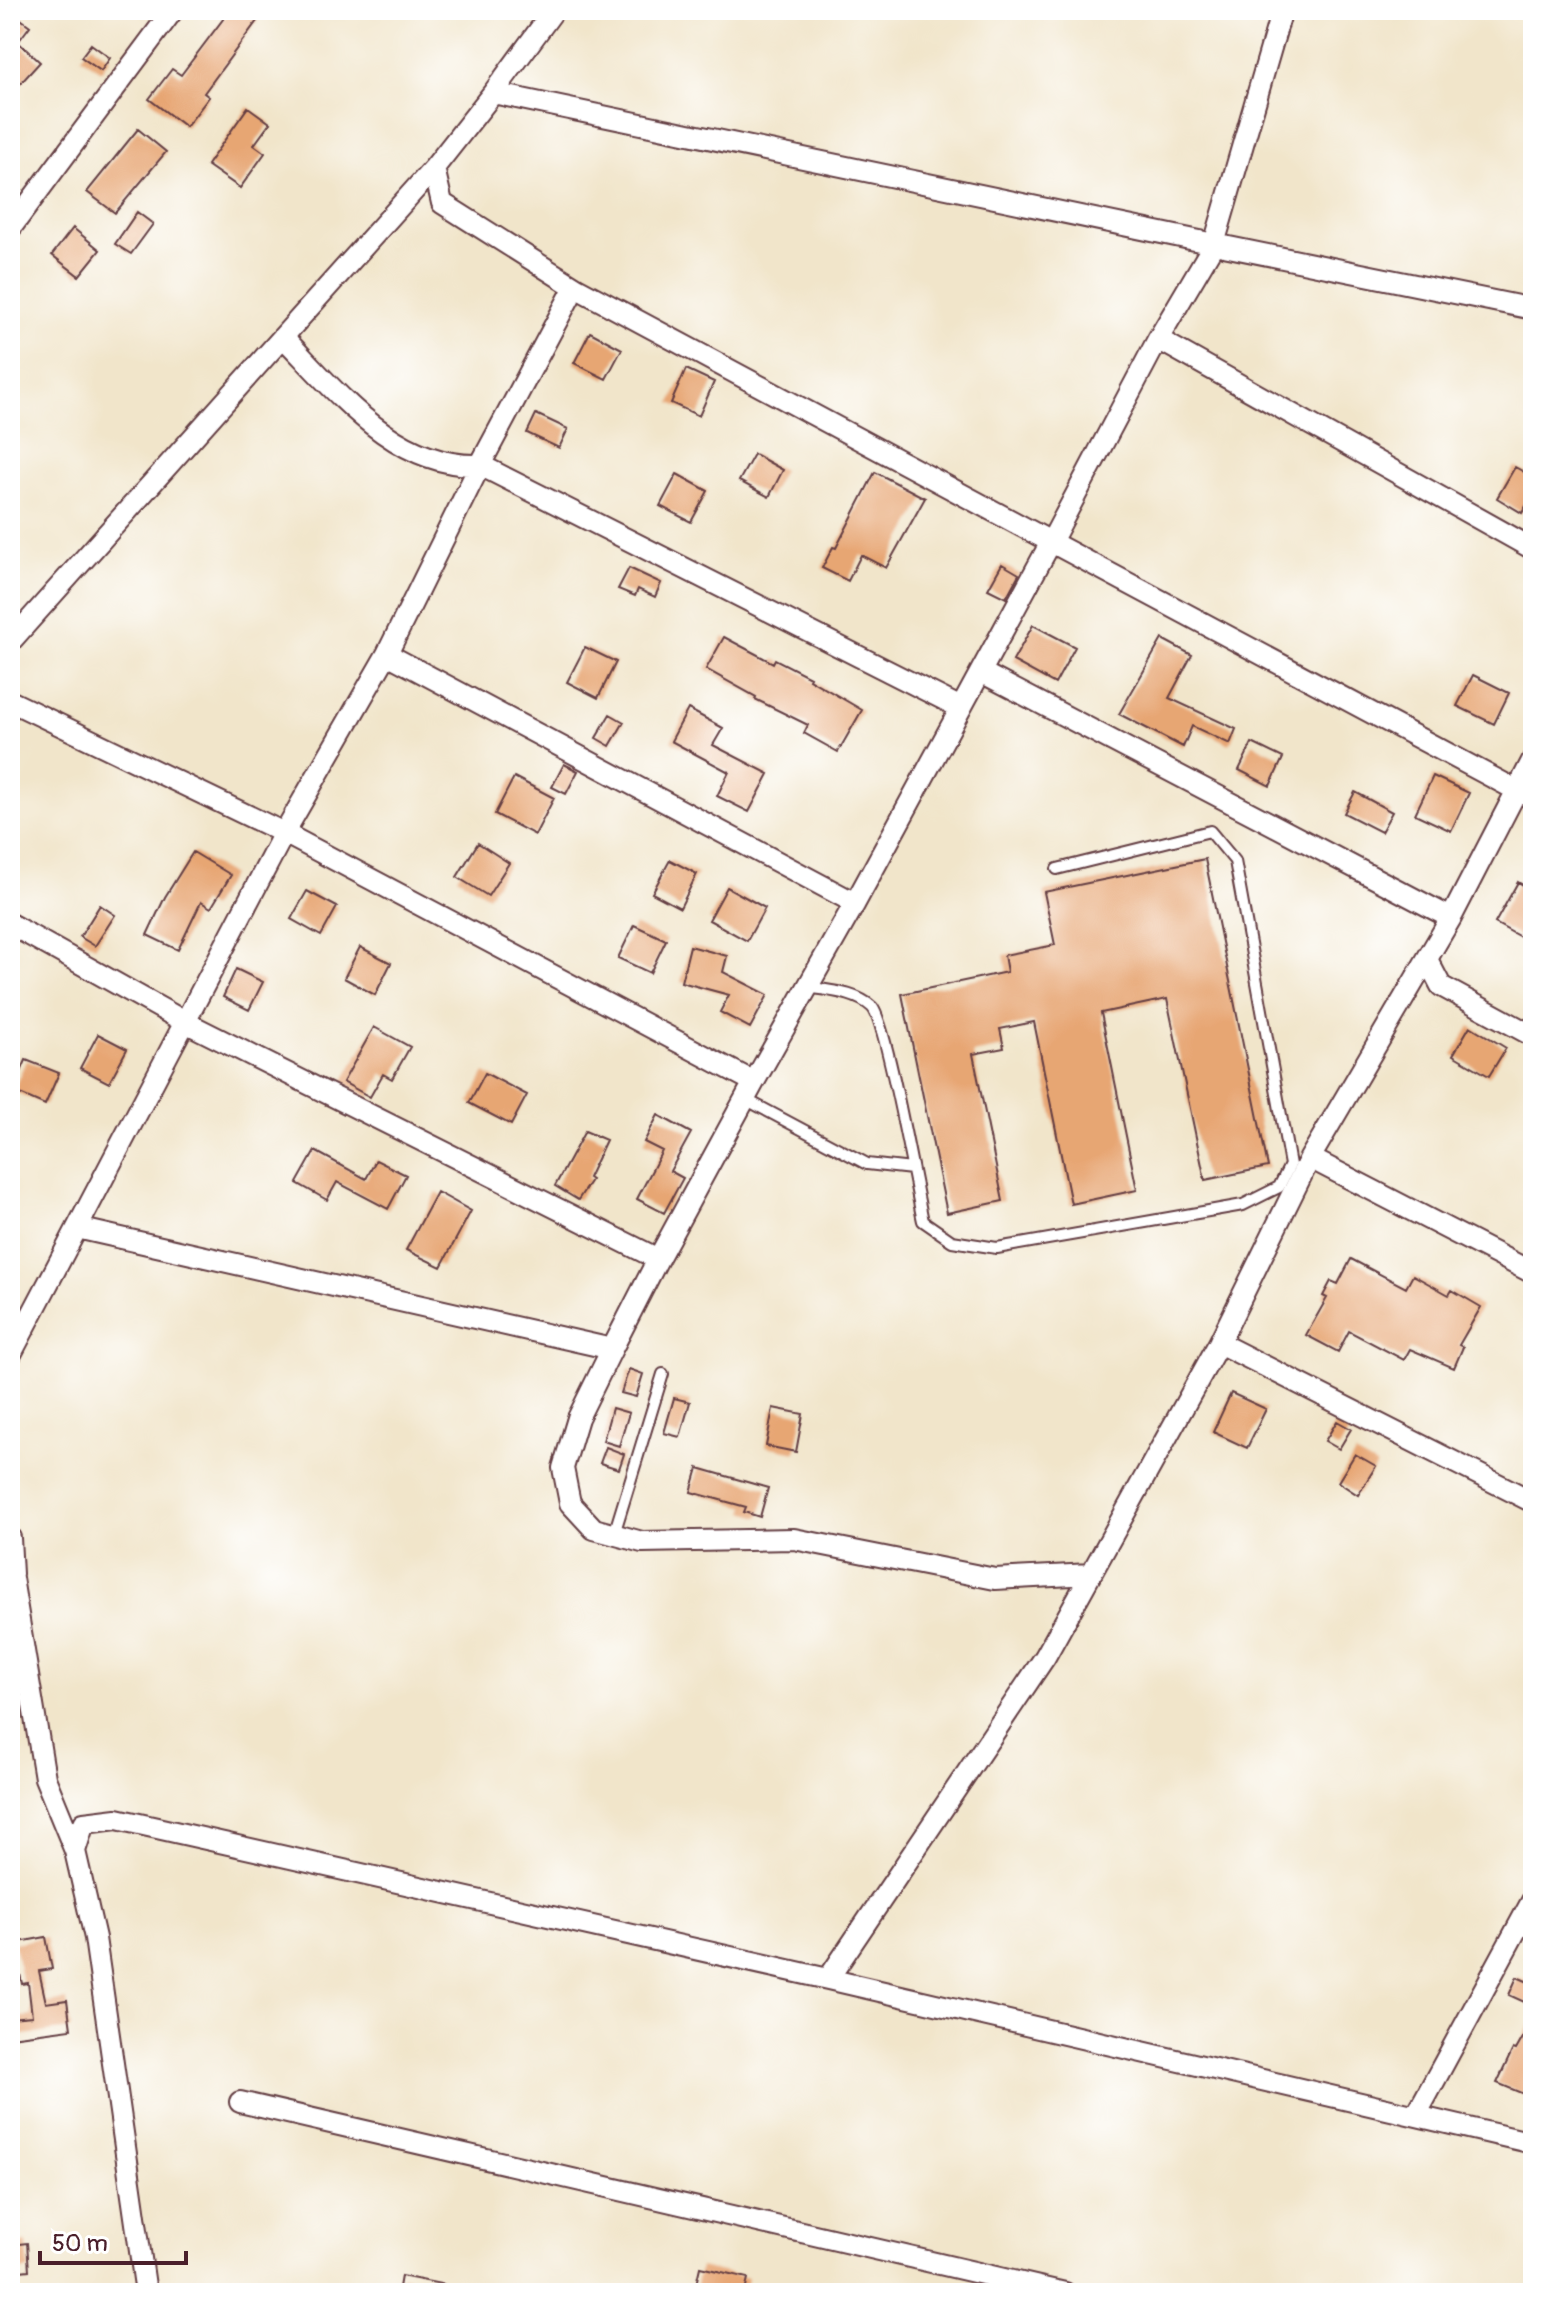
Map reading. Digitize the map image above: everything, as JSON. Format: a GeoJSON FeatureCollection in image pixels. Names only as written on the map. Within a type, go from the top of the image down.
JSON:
{"type":"FeatureCollection","features":[{"type":"Feature","properties":{"kind":"street"},"geometry":{"type":"LineString","coordinates":[[10,229],[173,10]]}},
{"type":"Feature","properties":{"kind":"street"},"geometry":{"type":"LineString","coordinates":[[10,642],[434,168],[554,10]]}},
{"type":"Feature","properties":{"kind":"street"},"geometry":{"type":"LineString","coordinates":[[1091,1574],[995,1579],[794,1539],[642,1542],[594,1529],[570,1503],[563,1468],[578,1418],[658,1259],[981,672],[1158,339],[1214,244],[1282,10]]}},
{"type":"Feature","properties":{"kind":"street"},"geometry":{"type":"LineString","coordinates":[[493,93],[1533,309]]}},
{"type":"Feature","properties":{"kind":"street"},"geometry":{"type":"LineString","coordinates":[[434,168],[442,203],[575,287],[1525,794]]}},
{"type":"Feature","properties":{"kind":"street"},"geometry":{"type":"LineString","coordinates":[[10,1356],[284,833],[387,654],[480,465],[575,287]]}},
{"type":"Feature","properties":{"kind":"street"},"geometry":{"type":"LineString","coordinates":[[283,337],[380,432],[421,455],[457,466],[480,465],[961,708]]}},
{"type":"Feature","properties":{"kind":"street"},"geometry":{"type":"LineString","coordinates":[[1158,339],[1533,549]]}},
{"type":"Feature","properties":{"kind":"street"},"geometry":{"type":"LineString","coordinates":[[387,654],[855,903]]}},
{"type":"Feature","properties":{"kind":"street"},"geometry":{"type":"LineString","coordinates":[[981,672],[1451,918]]}},
{"type":"Feature","properties":{"kind":"street"},"geometry":{"type":"LineString","coordinates":[[10,701],[284,833],[750,1091]]}},
{"type":"Feature","properties":{"kind":"street"},"geometry":{"type":"LineString","coordinates":[[828,1979],[1045,1657],[1219,1343],[1310,1158],[1525,794],[1533,759]]}},
{"type":"Feature","properties":{"kind":"street"},"geometry":{"type":"LineString","coordinates":[[10,924],[185,1022],[658,1259]]}},
{"type":"Feature","properties":{"kind":"street"},"geometry":{"type":"LineString","coordinates":[[1427,959],[1441,986],[1533,1036]]}},
{"type":"Feature","properties":{"kind":"street"},"geometry":{"type":"LineString","coordinates":[[1310,1158],[1533,1273]]}},
{"type":"Feature","properties":{"kind":"street"},"geometry":{"type":"LineString","coordinates":[[77,1228],[612,1349]]}},
{"type":"Feature","properties":{"kind":"street"},"geometry":{"type":"LineString","coordinates":[[1219,1343],[1533,1502]]}},
{"type":"Feature","properties":{"kind":"street"},"geometry":{"type":"LineString","coordinates":[[10,1538],[11,1570],[45,1778],[75,1851],[95,1938],[146,2293]]}},
{"type":"Feature","properties":{"kind":"street"},"geometry":{"type":"LineString","coordinates":[[75,1851],[84,1823],[117,1819],[828,1979],[1533,2143]]}},
{"type":"Feature","properties":{"kind":"street"},"geometry":{"type":"LineString","coordinates":[[1416,2115],[1533,1899]]}},
{"type":"Feature","properties":{"kind":"street"},"geometry":{"type":"LineString","coordinates":[[240,2102],[1065,2293]]}},
{"type":"Feature","properties":{"kind":"lane"},"geometry":{"type":"LineString","coordinates":[[808,987],[855,997],[874,1008],[885,1039],[923,1221],[952,1241],[997,1248],[1243,1205],[1279,1187],[1290,1165],[1235,861],[1210,831],[1057,869]]}},
{"type":"Feature","properties":{"kind":"lane"},"geometry":{"type":"LineString","coordinates":[[750,1091],[867,1164],[912,1169]]}},
{"type":"Feature","properties":{"kind":"lane"},"geometry":{"type":"LineString","coordinates":[[614,1534],[663,1374]]}},
{"type":"Feature","properties":{"kind":"building"},"geometry":{"type":"Polygon","coordinates":[[[230,10],[265,10],[204,93],[209,97],[186,127],[149,99],[172,69],[181,75],[230,10]]]}},
{"type":"Feature","properties":{"kind":"building"},"geometry":{"type":"Polygon","coordinates":[[[10,11],[30,26],[18,42],[40,62],[10,95],[10,11]]]}},
{"type":"Feature","properties":{"kind":"building"},"geometry":{"type":"Polygon","coordinates":[[[91,44],[110,58],[101,71],[81,57],[91,44]]]}},
{"type":"Feature","properties":{"kind":"building"},"geometry":{"type":"Polygon","coordinates":[[[248,107],[270,123],[254,145],[265,153],[240,188],[207,165],[248,107]]]}},
{"type":"Feature","properties":{"kind":"building"},"geometry":{"type":"Polygon","coordinates":[[[138,129],[166,152],[115,213],[87,192],[138,129]]]}},
{"type":"Feature","properties":{"kind":"building"},"geometry":{"type":"Polygon","coordinates":[[[137,212],[153,224],[131,254],[115,244],[137,212]]]}},
{"type":"Feature","properties":{"kind":"building"},"geometry":{"type":"Polygon","coordinates":[[[73,228],[100,250],[79,276],[52,255],[73,228]]]}},
{"type":"Feature","properties":{"kind":"building"},"geometry":{"type":"Polygon","coordinates":[[[590,332],[622,349],[606,379],[574,363],[590,332]]]}},
{"type":"Feature","properties":{"kind":"building"},"geometry":{"type":"Polygon","coordinates":[[[686,369],[714,382],[699,416],[671,403],[686,369]]]}},
{"type":"Feature","properties":{"kind":"building"},"geometry":{"type":"Polygon","coordinates":[[[536,414],[568,429],[559,448],[527,433],[536,414]]]}},
{"type":"Feature","properties":{"kind":"building"},"geometry":{"type":"Polygon","coordinates":[[[754,454],[783,470],[769,497],[739,481],[754,454]]]}},
{"type":"Feature","properties":{"kind":"building"},"geometry":{"type":"Polygon","coordinates":[[[1515,467],[1533,477],[1533,494],[1522,513],[1497,498],[1515,467]]]}},
{"type":"Feature","properties":{"kind":"building"},"geometry":{"type":"Polygon","coordinates":[[[875,472],[925,498],[886,568],[861,555],[848,581],[822,568],[833,547],[836,548],[875,472]]]}},
{"type":"Feature","properties":{"kind":"building"},"geometry":{"type":"Polygon","coordinates":[[[677,474],[708,491],[691,522],[660,506],[677,474]]]}},
{"type":"Feature","properties":{"kind":"building"},"geometry":{"type":"Polygon","coordinates":[[[1002,564],[1019,574],[1006,598],[988,589],[1002,564]]]}},
{"type":"Feature","properties":{"kind":"building"},"geometry":{"type":"Polygon","coordinates":[[[629,568],[661,583],[655,597],[638,589],[635,596],[618,589],[629,568]]]}},
{"type":"Feature","properties":{"kind":"building"},"geometry":{"type":"Polygon","coordinates":[[[1033,625],[1075,647],[1055,684],[1013,661],[1033,625]]]}},
{"type":"Feature","properties":{"kind":"building"},"geometry":{"type":"Polygon","coordinates":[[[724,637],[773,663],[775,659],[810,677],[862,710],[838,752],[804,733],[808,725],[755,699],[706,669],[724,637]]]}},
{"type":"Feature","properties":{"kind":"building"},"geometry":{"type":"Polygon","coordinates":[[[1162,639],[1192,655],[1169,698],[1236,729],[1230,744],[1192,726],[1183,747],[1119,714],[1162,639]]]}},
{"type":"Feature","properties":{"kind":"building"},"geometry":{"type":"Polygon","coordinates":[[[585,647],[616,662],[598,698],[567,682],[585,647]]]}},
{"type":"Feature","properties":{"kind":"building"},"geometry":{"type":"Polygon","coordinates":[[[1473,675],[1509,693],[1494,724],[1457,706],[1473,675]]]}},
{"type":"Feature","properties":{"kind":"building"},"geometry":{"type":"Polygon","coordinates":[[[688,709],[723,728],[713,745],[769,774],[749,812],[717,796],[729,772],[671,741],[688,709]]]}},
{"type":"Feature","properties":{"kind":"building"},"geometry":{"type":"Polygon","coordinates":[[[610,714],[624,722],[610,746],[596,738],[610,714]]]}},
{"type":"Feature","properties":{"kind":"building"},"geometry":{"type":"Polygon","coordinates":[[[1252,743],[1283,758],[1270,786],[1239,770],[1252,743]]]}},
{"type":"Feature","properties":{"kind":"building"},"geometry":{"type":"Polygon","coordinates":[[[564,764],[578,771],[566,794],[552,787],[564,764]]]}},
{"type":"Feature","properties":{"kind":"building"},"geometry":{"type":"Polygon","coordinates":[[[1433,776],[1469,793],[1451,831],[1415,814],[1433,776]]]}},
{"type":"Feature","properties":{"kind":"building"},"geometry":{"type":"Polygon","coordinates":[[[514,777],[554,798],[535,835],[495,814],[514,777]]]}},
{"type":"Feature","properties":{"kind":"building"},"geometry":{"type":"Polygon","coordinates":[[[1355,792],[1392,812],[1381,832],[1344,813],[1355,792]]]}},
{"type":"Feature","properties":{"kind":"building"},"geometry":{"type":"Polygon","coordinates":[[[478,843],[509,863],[488,896],[457,877],[478,843]]]}},
{"type":"Feature","properties":{"kind":"building"},"geometry":{"type":"Polygon","coordinates":[[[193,852],[231,875],[211,908],[201,902],[178,950],[147,935],[165,897],[193,852]]]}},
{"type":"Feature","properties":{"kind":"building"},"geometry":{"type":"Polygon","coordinates":[[[1205,859],[1268,1167],[1205,1180],[1167,999],[1101,1013],[1137,1190],[1071,1204],[1034,1022],[1000,1029],[1004,1048],[973,1054],[1003,1201],[947,1213],[902,994],[1007,972],[1004,955],[1055,945],[1044,892],[1205,859]]]}},
{"type":"Feature","properties":{"kind":"building"},"geometry":{"type":"Polygon","coordinates":[[[670,860],[697,874],[680,908],[652,893],[670,860]]]}},
{"type":"Feature","properties":{"kind":"building"},"geometry":{"type":"Polygon","coordinates":[[[1518,882],[1533,891],[1533,917],[1522,938],[1495,923],[1518,882]]]}},
{"type":"Feature","properties":{"kind":"building"},"geometry":{"type":"Polygon","coordinates":[[[727,887],[765,908],[747,941],[709,920],[727,887]]]}},
{"type":"Feature","properties":{"kind":"building"},"geometry":{"type":"Polygon","coordinates":[[[307,891],[337,907],[321,936],[291,919],[307,891]]]}},
{"type":"Feature","properties":{"kind":"building"},"geometry":{"type":"Polygon","coordinates":[[[100,905],[115,915],[95,946],[80,937],[100,905]]]}},
{"type":"Feature","properties":{"kind":"building"},"geometry":{"type":"Polygon","coordinates":[[[634,925],[666,940],[650,973],[618,958],[634,925]]]}},
{"type":"Feature","properties":{"kind":"building"},"geometry":{"type":"Polygon","coordinates":[[[690,946],[727,956],[723,972],[768,995],[750,1028],[720,1012],[729,995],[681,982],[690,946]]]}},
{"type":"Feature","properties":{"kind":"building"},"geometry":{"type":"Polygon","coordinates":[[[360,947],[391,963],[375,995],[344,978],[360,947]]]}},
{"type":"Feature","properties":{"kind":"building"},"geometry":{"type":"Polygon","coordinates":[[[236,969],[263,982],[249,1010],[223,997],[236,969]]]}},
{"type":"Feature","properties":{"kind":"building"},"geometry":{"type":"Polygon","coordinates":[[[1470,1026],[1506,1048],[1489,1076],[1453,1055],[1470,1026]]]}},
{"type":"Feature","properties":{"kind":"building"},"geometry":{"type":"Polygon","coordinates":[[[374,1027],[410,1047],[392,1079],[383,1074],[370,1097],[343,1082],[374,1027]]]}},
{"type":"Feature","properties":{"kind":"building"},"geometry":{"type":"Polygon","coordinates":[[[98,1034],[127,1049],[109,1083],[80,1068],[98,1034]]]}},
{"type":"Feature","properties":{"kind":"building"},"geometry":{"type":"Polygon","coordinates":[[[26,1060],[59,1073],[45,1105],[13,1091],[26,1060]]]}},
{"type":"Feature","properties":{"kind":"building"},"geometry":{"type":"Polygon","coordinates":[[[485,1073],[527,1095],[511,1125],[469,1103],[485,1073]]]}},
{"type":"Feature","properties":{"kind":"building"},"geometry":{"type":"Polygon","coordinates":[[[658,1115],[691,1133],[670,1171],[683,1178],[664,1213],[637,1199],[662,1151],[644,1142],[658,1115]]]}},
{"type":"Feature","properties":{"kind":"building"},"geometry":{"type":"Polygon","coordinates":[[[585,1131],[606,1140],[588,1178],[591,1180],[578,1200],[555,1186],[585,1131]]]}},
{"type":"Feature","properties":{"kind":"building"},"geometry":{"type":"Polygon","coordinates":[[[315,1151],[366,1179],[376,1160],[406,1175],[388,1209],[337,1182],[327,1200],[297,1183],[315,1151]]]}},
{"type":"Feature","properties":{"kind":"building"},"geometry":{"type":"Polygon","coordinates":[[[437,1192],[471,1211],[441,1267],[406,1250],[437,1192]]]}},
{"type":"Feature","properties":{"kind":"building"},"geometry":{"type":"Polygon","coordinates":[[[1351,1259],[1406,1288],[1413,1275],[1449,1295],[1452,1290],[1481,1307],[1459,1345],[1463,1347],[1454,1368],[1410,1349],[1404,1360],[1349,1331],[1338,1352],[1306,1335],[1327,1298],[1323,1296],[1331,1281],[1338,1284],[1351,1259]]]}},
{"type":"Feature","properties":{"kind":"building"},"geometry":{"type":"Polygon","coordinates":[[[629,1369],[643,1374],[636,1397],[621,1393],[629,1369]]]}},
{"type":"Feature","properties":{"kind":"building"},"geometry":{"type":"Polygon","coordinates":[[[1231,1393],[1266,1409],[1247,1448],[1213,1432],[1231,1393]]]}},
{"type":"Feature","properties":{"kind":"building"},"geometry":{"type":"Polygon","coordinates":[[[674,1398],[690,1402],[680,1437],[664,1433],[674,1398]]]}},
{"type":"Feature","properties":{"kind":"building"},"geometry":{"type":"Polygon","coordinates":[[[612,1408],[629,1413],[619,1446],[603,1441],[612,1408]]]}},
{"type":"Feature","properties":{"kind":"building"},"geometry":{"type":"Polygon","coordinates":[[[773,1408],[803,1414],[796,1452],[766,1446],[773,1408]]]}},
{"type":"Feature","properties":{"kind":"building"},"geometry":{"type":"Polygon","coordinates":[[[1337,1421],[1351,1429],[1339,1449],[1325,1441],[1337,1421]]]}},
{"type":"Feature","properties":{"kind":"building"},"geometry":{"type":"Polygon","coordinates":[[[606,1447],[624,1454],[619,1469],[600,1463],[606,1447]]]}},
{"type":"Feature","properties":{"kind":"building"},"geometry":{"type":"Polygon","coordinates":[[[1355,1454],[1376,1466],[1358,1495],[1338,1482],[1355,1454]]]}},
{"type":"Feature","properties":{"kind":"building"},"geometry":{"type":"Polygon","coordinates":[[[698,1468],[768,1488],[760,1517],[744,1512],[746,1507],[691,1492],[698,1468]]]}},
{"type":"Feature","properties":{"kind":"building"},"geometry":{"type":"Polygon","coordinates":[[[46,1937],[52,1969],[39,1971],[46,2003],[67,2000],[71,2029],[10,2037],[10,2018],[32,2016],[28,1983],[22,1984],[14,1943],[46,1937]]]}},
{"type":"Feature","properties":{"kind":"building"},"geometry":{"type":"Polygon","coordinates":[[[1517,1977],[1533,1984],[1533,2006],[1509,1995],[1517,1977]]]}},
{"type":"Feature","properties":{"kind":"building"},"geometry":{"type":"Polygon","coordinates":[[[1533,2020],[1533,2079],[1526,2095],[1497,2083],[1513,2049],[1516,2050],[1533,2020]]]}},
{"type":"Feature","properties":{"kind":"building"},"geometry":{"type":"Polygon","coordinates":[[[27,2243],[29,2270],[10,2272],[10,2245],[27,2243]]]}},
{"type":"Feature","properties":{"kind":"building"},"geometry":{"type":"Polygon","coordinates":[[[700,2267],[748,2278],[745,2293],[694,2293],[700,2267]]]}},
{"type":"Feature","properties":{"kind":"building"},"geometry":{"type":"Polygon","coordinates":[[[401,2276],[451,2286],[450,2293],[398,2293],[401,2276]]]}}]}
